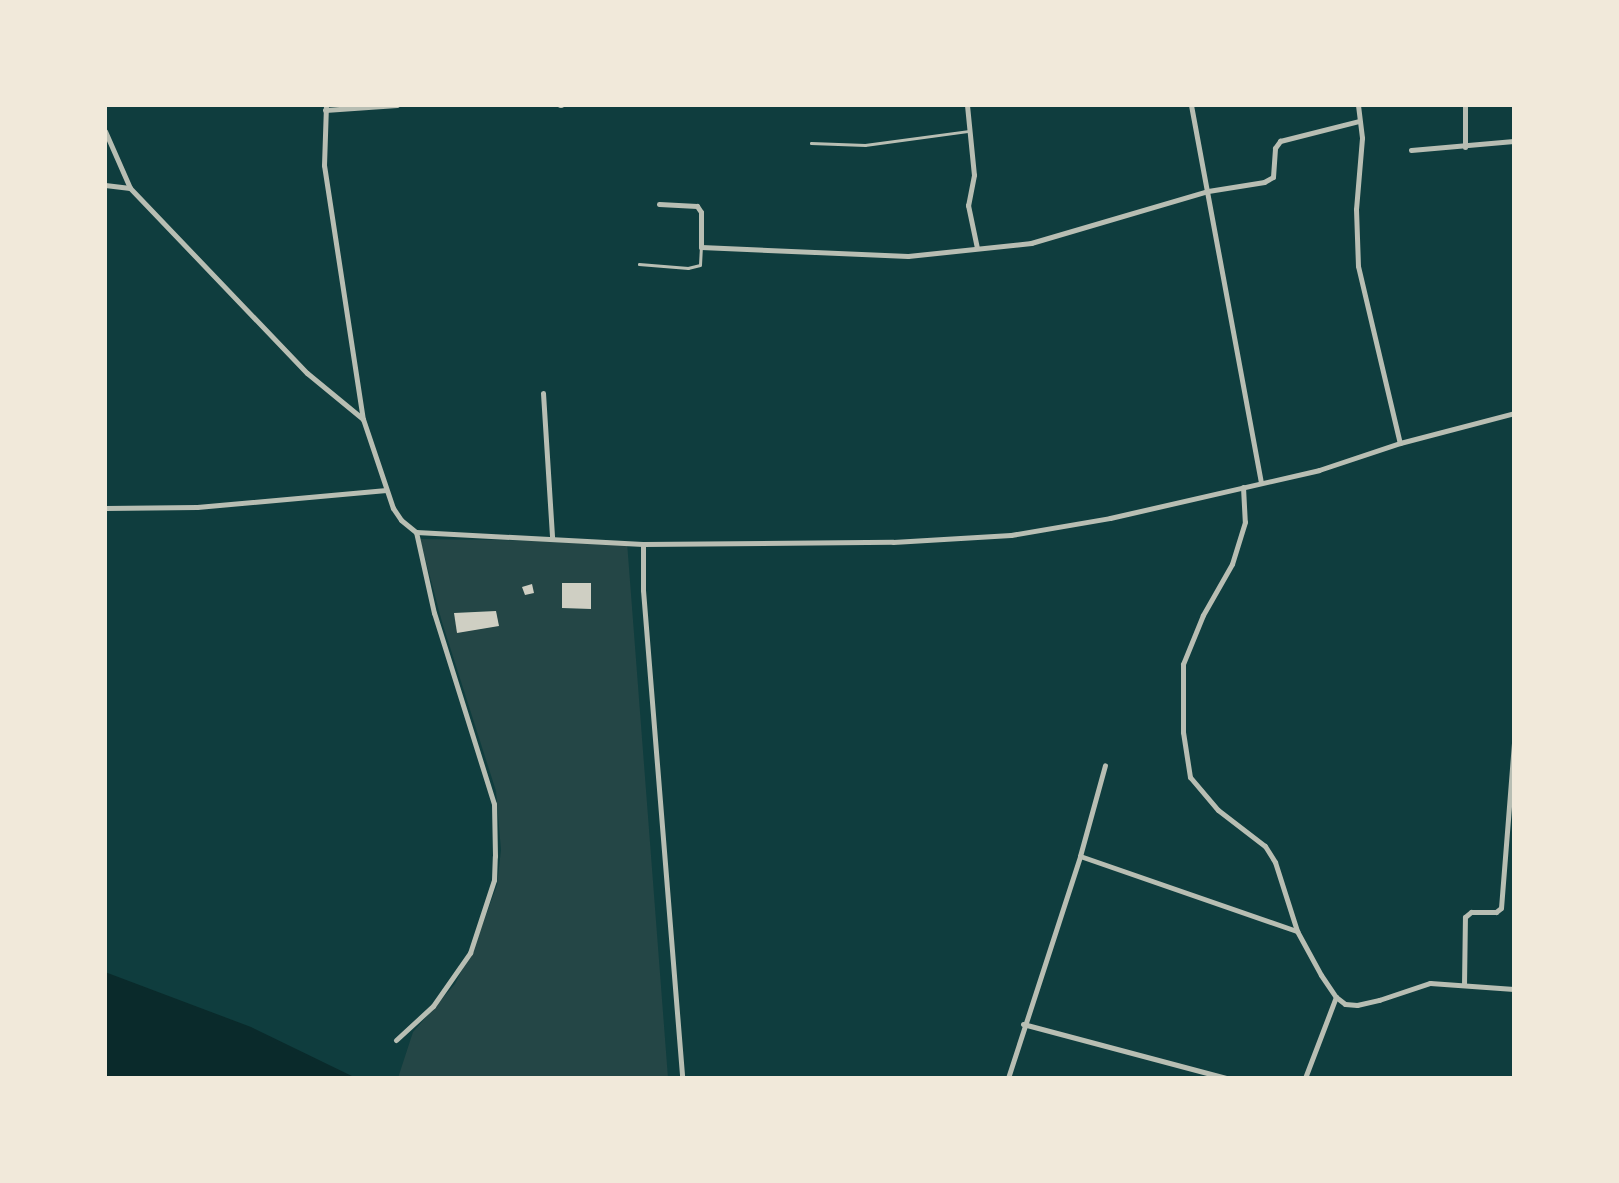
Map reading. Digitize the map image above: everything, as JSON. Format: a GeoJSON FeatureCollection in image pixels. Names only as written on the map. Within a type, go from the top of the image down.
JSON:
{"type":"FeatureCollection","features":[{"type":"Feature","properties":{"kind":"street"},"geometry":{"type":"LineString","coordinates":[[397,105],[325,107],[324,165],[363,419],[386,490],[401,520],[416,531],[643,544],[959,540],[1061,528],[1319,470],[1401,443],[1514,413]]}},
{"type":"Feature","properties":{"kind":"street"},"geometry":{"type":"LineString","coordinates":[[967,105],[974,175],[968,205],[978,248]]}},
{"type":"Feature","properties":{"kind":"street"},"geometry":{"type":"LineString","coordinates":[[1191,105],[1261,482]]}},
{"type":"Feature","properties":{"kind":"street"},"geometry":{"type":"LineString","coordinates":[[1358,105],[1362,138],[1356,209],[1358,266],[1401,443]]}},
{"type":"Feature","properties":{"kind":"street"},"geometry":{"type":"LineString","coordinates":[[1465,105],[1465,147]]}},
{"type":"Feature","properties":{"kind":"street"},"geometry":{"type":"LineString","coordinates":[[660,204],[697,206],[701,212],[701,247],[908,256],[1031,243],[1208,191],[1264,182],[1273,177],[1275,148],[1280,141],[1359,121]]}},
{"type":"Feature","properties":{"kind":"street"},"geometry":{"type":"LineString","coordinates":[[105,131],[131,188],[307,373],[363,419]]}},
{"type":"Feature","properties":{"kind":"street"},"geometry":{"type":"LineString","coordinates":[[1411,150],[1514,141]]}},
{"type":"Feature","properties":{"kind":"street"},"geometry":{"type":"LineString","coordinates":[[105,185],[131,188]]}},
{"type":"Feature","properties":{"kind":"street"},"geometry":{"type":"LineString","coordinates":[[543,393],[552,538]]}},
{"type":"Feature","properties":{"kind":"street"},"geometry":{"type":"LineString","coordinates":[[1243,487],[1245,522],[1232,564],[1203,615],[1183,664],[1183,732],[1190,777],[1218,810],[1265,846],[1275,862],[1297,931],[1336,997],[1345,1004],[1357,1005],[1430,983],[1514,989]]}},
{"type":"Feature","properties":{"kind":"street"},"geometry":{"type":"LineString","coordinates":[[105,508],[197,507],[386,490]]}},
{"type":"Feature","properties":{"kind":"street"},"geometry":{"type":"LineString","coordinates":[[396,1040],[433,1006],[470,953],[494,880],[495,856],[494,804],[434,613],[416,531]]}},
{"type":"Feature","properties":{"kind":"street"},"geometry":{"type":"LineString","coordinates":[[643,544],[643,590],[682,1078]]}},
{"type":"Feature","properties":{"kind":"street"},"geometry":{"type":"LineString","coordinates":[[1464,985],[1465,917],[1471,912],[1496,912],[1501,908],[1514,742]]}},
{"type":"Feature","properties":{"kind":"street"},"geometry":{"type":"LineString","coordinates":[[1008,1078],[1023,1024],[1080,856],[1105,765]]}},
{"type":"Feature","properties":{"kind":"street"},"geometry":{"type":"LineString","coordinates":[[1080,856],[1297,931]]}},
{"type":"Feature","properties":{"kind":"street"},"geometry":{"type":"LineString","coordinates":[[1305,1078],[1336,997]]}},
{"type":"Feature","properties":{"kind":"street"},"geometry":{"type":"LineString","coordinates":[[1023,1024],[1226,1078]]}},
{"type":"Feature","properties":{"kind":"lane"},"geometry":{"type":"LineString","coordinates":[[811,143],[864,145],[969,131]]}},
{"type":"Feature","properties":{"kind":"lane"},"geometry":{"type":"LineString","coordinates":[[639,264],[688,268],[700,265],[701,247]]}},
{"type":"Feature","properties":{"kind":"shaded area"},"geometry":{"type":"Polygon","coordinates":[[[420,539],[627,542],[668,1078],[398,1078],[413,1032],[455,984],[478,937],[497,885],[501,850],[496,791],[442,622],[420,539]]]}},
{"type":"Feature","properties":{"kind":"shaded area"},"geometry":{"type":"Polygon","coordinates":[[[105,972],[251,1027],[356,1078],[105,1078],[105,972]]]}},
{"type":"Feature","properties":{"kind":"building"},"geometry":{"type":"Polygon","coordinates":[[[562,583],[591,583],[591,609],[562,608],[562,583]]]}},
{"type":"Feature","properties":{"kind":"building"},"geometry":{"type":"Polygon","coordinates":[[[532,584],[534,593],[525,595],[522,587],[532,584]]]}},
{"type":"Feature","properties":{"kind":"building"},"geometry":{"type":"Polygon","coordinates":[[[496,611],[499,626],[457,633],[454,613],[496,611]]]}}]}
